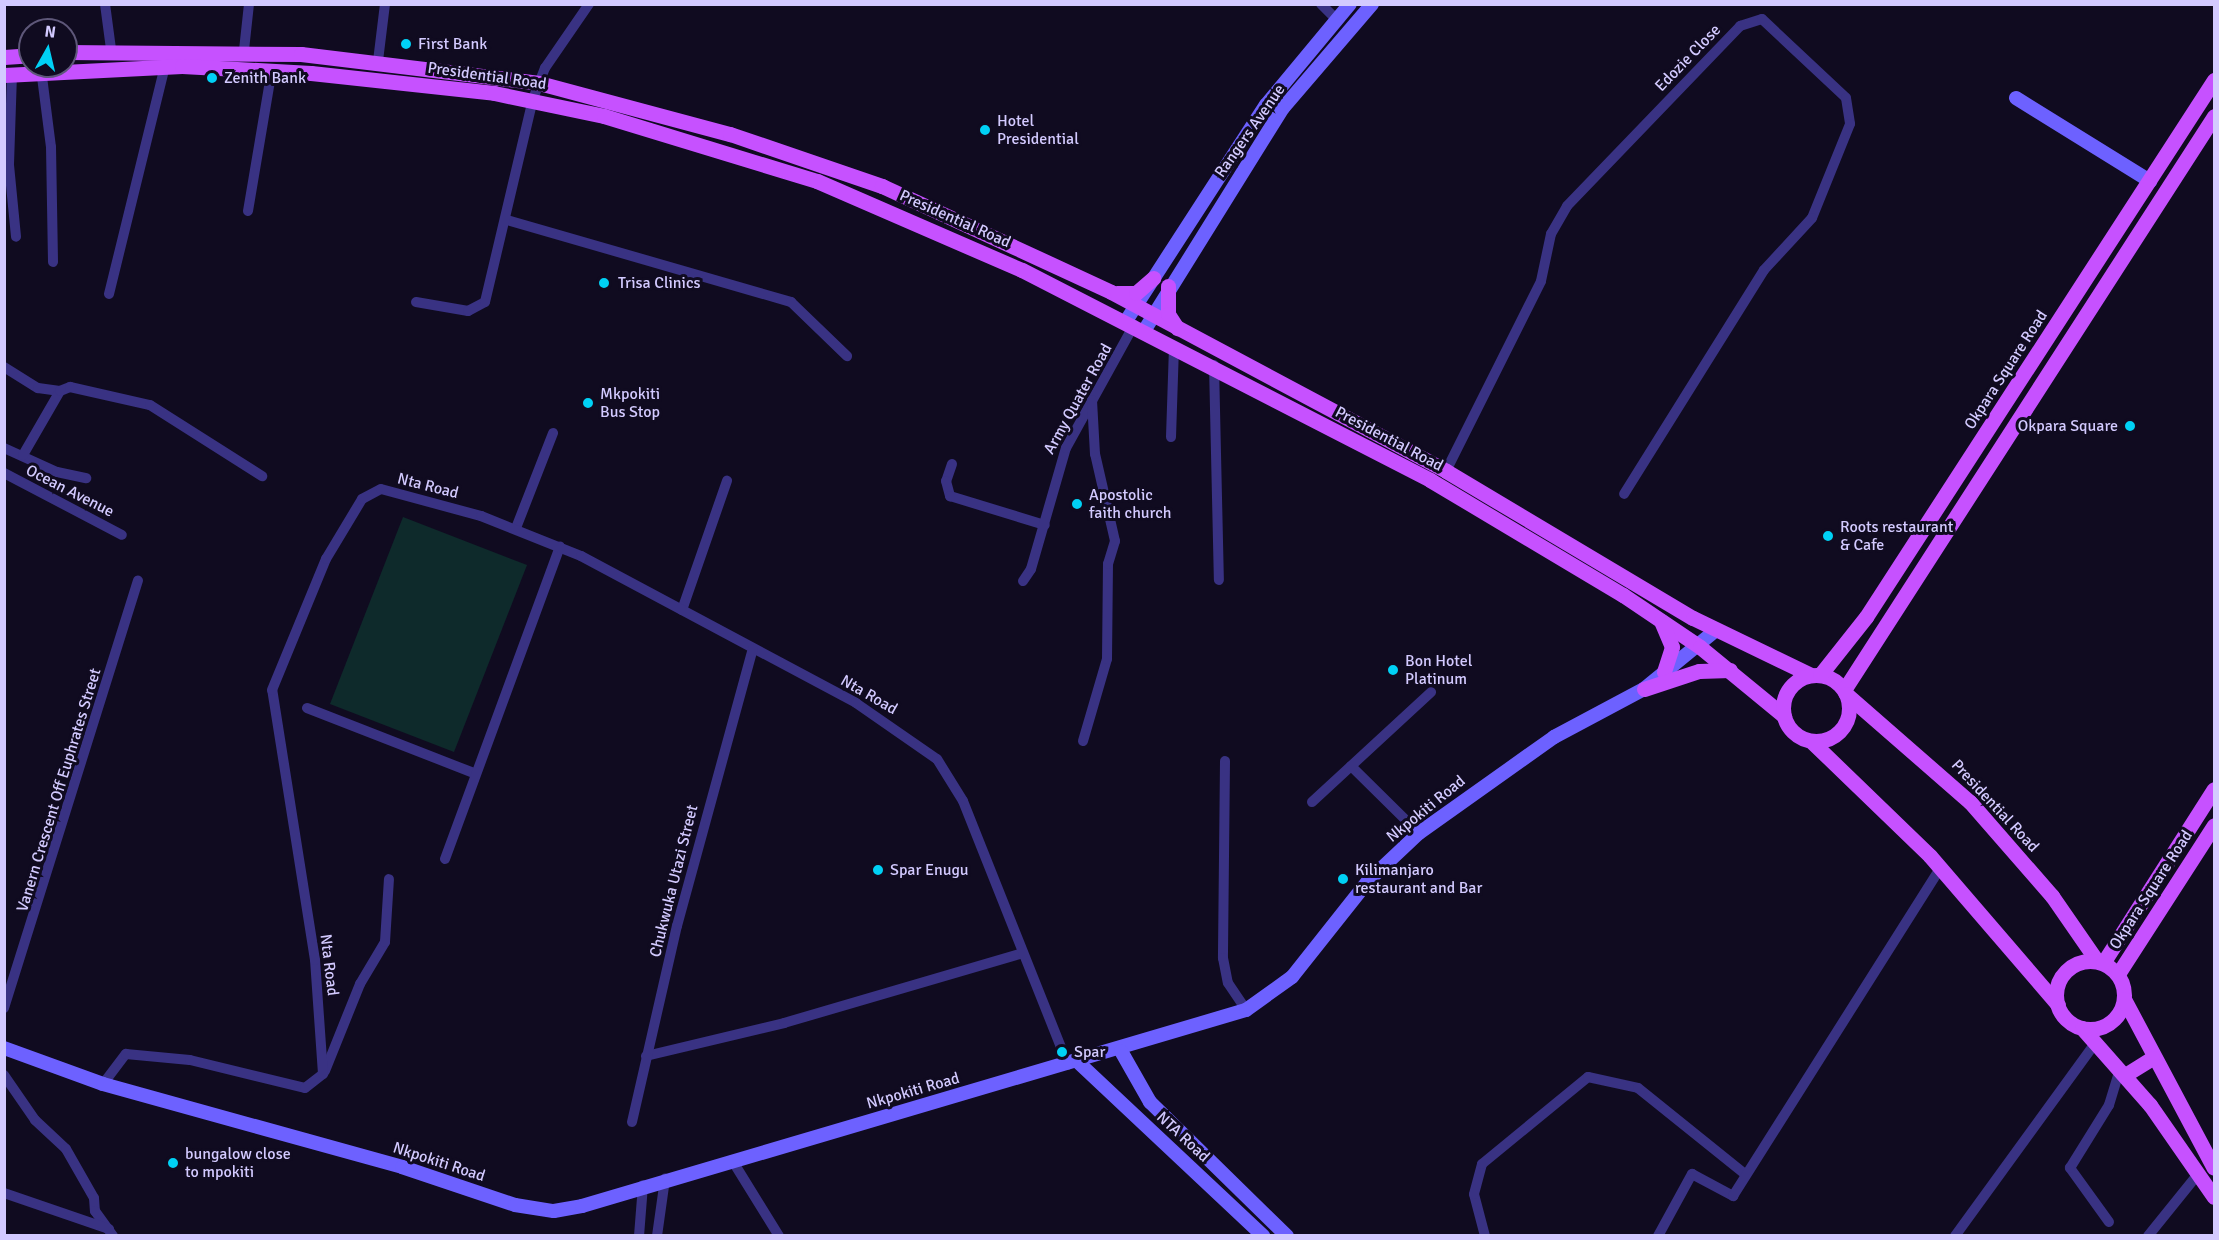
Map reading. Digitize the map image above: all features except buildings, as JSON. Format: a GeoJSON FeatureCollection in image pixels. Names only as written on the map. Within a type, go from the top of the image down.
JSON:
{"type":"FeatureCollection","features":[{"type":"Feature","properties":{"kind":"main road","name":"Rangers Avenue"},"geometry":{"type":"LineString","coordinates":[[1135,326],[1136,306],[1266,105],[1350,4]]}},
{"type":"Feature","properties":{"kind":"main road","name":"Rangers Avenue"},"geometry":{"type":"LineString","coordinates":[[1135,326],[1153,316],[1167,286],[1283,108],[1372,4]]}},
{"type":"Feature","properties":{"kind":"main road","name":"Presidential Road"},"geometry":{"type":"LineString","coordinates":[[78,51],[111,49],[244,50],[378,61],[539,83],[730,134],[882,186],[1111,292],[1153,316],[1180,341],[1214,365],[1446,471],[1716,630],[1816,675]]}},
{"type":"Feature","properties":{"kind":"main road"},"geometry":{"type":"LineString","coordinates":[[137,67],[138,49]]}},
{"type":"Feature","properties":{"kind":"main road"},"geometry":{"type":"LineString","coordinates":[[351,76],[352,59]]}},
{"type":"Feature","properties":{"kind":"main road","name":"Presidential Road"},"geometry":{"type":"LineString","coordinates":[[78,68],[165,66],[272,69],[351,76],[533,99],[817,181],[907,216],[1135,326],[1180,341],[1328,417],[1544,546],[1700,646],[1784,716]]}},
{"type":"Feature","properties":{"kind":"main road","name":"Okpara Square Road"},"geometry":{"type":"LineString","coordinates":[[1816,675],[1866,617],[2214,80]]}},
{"type":"Feature","properties":{"kind":"main road"},"geometry":{"type":"LineString","coordinates":[[2016,98],[2150,182],[2168,187]]}},
{"type":"Feature","properties":{"kind":"main road"},"geometry":{"type":"LineString","coordinates":[[1845,692],[2214,116]]}},
{"type":"Feature","properties":{"kind":"main road"},"geometry":{"type":"LineString","coordinates":[[1111,292],[1136,293],[1153,278]]}},
{"type":"Feature","properties":{"kind":"main road"},"geometry":{"type":"LineString","coordinates":[[1167,286],[1170,320],[1180,341]]}},
{"type":"Feature","properties":{"kind":"main road"},"geometry":{"type":"LineString","coordinates":[[1660,621],[1672,647],[1664,672]]}},
{"type":"Feature","properties":{"kind":"main road","name":"Nkpokiti Road"},"geometry":{"type":"LineString","coordinates":[[4,1048],[103,1084],[540,1211],[582,1206],[643,1185],[1121,1051],[1246,1010],[1292,977],[1368,881],[1419,833],[1529,753],[1644,689],[1700,646],[1716,630]]}},
{"type":"Feature","properties":{"kind":"main road"},"geometry":{"type":"LineString","coordinates":[[1644,689],[1699,671],[1731,670]]}},
{"type":"Feature","properties":{"kind":"main road"},"geometry":{"type":"LineString","coordinates":[[1811,741],[1829,739],[1843,728],[1850,711],[1845,692],[1816,675],[1786,694],[1784,716],[1794,733],[1811,741],[1940,868],[2058,1005],[2122,1072],[2214,1197]]}},
{"type":"Feature","properties":{"kind":"main road","name":"Presidential Road"},"geometry":{"type":"LineString","coordinates":[[1845,692],[1970,802],[2052,896],[2100,962]]}},
{"type":"Feature","properties":{"kind":"main road"},"geometry":{"type":"LineString","coordinates":[[2058,1005],[2065,972],[2100,962],[2214,789]]}},
{"type":"Feature","properties":{"kind":"main road","name":"Okpara Square Road"},"geometry":{"type":"LineString","coordinates":[[2118,974],[2214,825]]}},
{"type":"Feature","properties":{"kind":"main road"},"geometry":{"type":"LineString","coordinates":[[2100,962],[2118,974],[2124,999],[2152,1058],[2214,1168]]}},
{"type":"Feature","properties":{"kind":"main road"},"geometry":{"type":"LineString","coordinates":[[2082,1028],[2110,1023],[2124,999]]}},
{"type":"Feature","properties":{"kind":"main road","name":"NTA Road"},"geometry":{"type":"LineString","coordinates":[[1121,1051],[1150,1102],[1287,1236]]}},
{"type":"Feature","properties":{"kind":"main road"},"geometry":{"type":"LineString","coordinates":[[2122,1072],[2152,1058]]}},
{"type":"Feature","properties":{"kind":"main road","name":"NTA Road"},"geometry":{"type":"LineString","coordinates":[[1073,1064],[1263,1236]]}},
{"type":"Feature","properties":{"kind":"street"},"geometry":{"type":"LineString","coordinates":[[105,4],[111,49]]}},
{"type":"Feature","properties":{"kind":"street"},"geometry":{"type":"LineString","coordinates":[[244,50],[249,4]]}},
{"type":"Feature","properties":{"kind":"street"},"geometry":{"type":"LineString","coordinates":[[378,61],[385,4]]}},
{"type":"Feature","properties":{"kind":"street"},"geometry":{"type":"LineString","coordinates":[[416,302],[479,309],[490,292],[533,99],[539,83],[589,4]]}},
{"type":"Feature","properties":{"kind":"street"},"geometry":{"type":"LineString","coordinates":[[1321,4],[1336,19]]}},
{"type":"Feature","properties":{"kind":"street","name":"Edozie Close"},"geometry":{"type":"LineString","coordinates":[[1446,471],[1541,281],[1551,234],[1567,206],[1740,26],[1762,19],[1846,98],[1850,124],[1807,225],[1764,270],[1624,494]]}},
{"type":"Feature","properties":{"kind":"street"},"geometry":{"type":"LineString","coordinates":[[109,294],[165,66]]}},
{"type":"Feature","properties":{"kind":"street"},"geometry":{"type":"LineString","coordinates":[[248,212],[272,69]]}},
{"type":"Feature","properties":{"kind":"street"},"geometry":{"type":"LineString","coordinates":[[8,74],[7,123],[16,237]]}},
{"type":"Feature","properties":{"kind":"street"},"geometry":{"type":"LineString","coordinates":[[42,78],[53,262]]}},
{"type":"Feature","properties":{"kind":"street"},"geometry":{"type":"LineString","coordinates":[[507,220],[791,302],[847,356]]}},
{"type":"Feature","properties":{"kind":"street","name":"Army Quater Road"},"geometry":{"type":"LineString","coordinates":[[1023,581],[1031,569],[1045,525],[1057,469],[1092,400],[1135,326]]}},
{"type":"Feature","properties":{"kind":"street"},"geometry":{"type":"LineString","coordinates":[[1171,437],[1180,341]]}},
{"type":"Feature","properties":{"kind":"street"},"geometry":{"type":"LineString","coordinates":[[1214,365],[1219,580]]}},
{"type":"Feature","properties":{"kind":"street"},"geometry":{"type":"LineString","coordinates":[[4,367],[38,388],[60,391],[70,387],[150,405],[262,476]]}},
{"type":"Feature","properties":{"kind":"street"},"geometry":{"type":"LineString","coordinates":[[23,455],[60,391]]}},
{"type":"Feature","properties":{"kind":"street"},"geometry":{"type":"LineString","coordinates":[[1083,741],[1107,659],[1108,564],[1115,541],[1095,454],[1092,400]]}},
{"type":"Feature","properties":{"kind":"street"},"geometry":{"type":"LineString","coordinates":[[516,528],[553,433]]}},
{"type":"Feature","properties":{"kind":"street"},"geometry":{"type":"LineString","coordinates":[[4,448],[57,472],[86,478]]}},
{"type":"Feature","properties":{"kind":"street"},"geometry":{"type":"LineString","coordinates":[[952,464],[947,491],[954,498],[1045,525]]}},
{"type":"Feature","properties":{"kind":"street","name":"Ocean Avenue"},"geometry":{"type":"LineString","coordinates":[[4,473],[123,535]]}},
{"type":"Feature","properties":{"kind":"street"},"geometry":{"type":"LineString","coordinates":[[682,610],[727,481]]}},
{"type":"Feature","properties":{"kind":"street","name":"Nta Road"},"geometry":{"type":"LineString","coordinates":[[323,1074],[315,960],[272,706],[275,680],[316,578],[370,493],[381,489],[424,498],[516,528],[560,547],[682,610],[902,731],[937,759],[963,801],[1023,953],[1073,1064]]}},
{"type":"Feature","properties":{"kind":"street"},"geometry":{"type":"LineString","coordinates":[[445,859],[474,773],[560,547]]}},
{"type":"Feature","properties":{"kind":"street","name":"Vanern Crescent Off Euphrates Street"},"geometry":{"type":"LineString","coordinates":[[4,1008],[138,580]]}},
{"type":"Feature","properties":{"kind":"street","name":"Chukwuka Utazi Street"},"geometry":{"type":"LineString","coordinates":[[632,1122],[646,1056],[753,649]]}},
{"type":"Feature","properties":{"kind":"street"},"geometry":{"type":"LineString","coordinates":[[1312,802],[1431,692]]}},
{"type":"Feature","properties":{"kind":"street"},"geometry":{"type":"LineString","coordinates":[[307,708],[474,773]]}},
{"type":"Feature","properties":{"kind":"street"},"geometry":{"type":"LineString","coordinates":[[1225,761],[1223,958],[1228,983],[1246,1010]]}},
{"type":"Feature","properties":{"kind":"street"},"geometry":{"type":"LineString","coordinates":[[1351,766],[1419,833]]}},
{"type":"Feature","properties":{"kind":"street"},"geometry":{"type":"LineString","coordinates":[[1658,1236],[1692,1174],[1733,1196],[1940,868]]}},
{"type":"Feature","properties":{"kind":"street"},"geometry":{"type":"LineString","coordinates":[[103,1084],[126,1054],[190,1060],[305,1088],[323,1074],[360,984],[385,942],[389,879]]}},
{"type":"Feature","properties":{"kind":"street"},"geometry":{"type":"LineString","coordinates":[[646,1056],[784,1023],[1023,953]]}},
{"type":"Feature","properties":{"kind":"street"},"geometry":{"type":"LineString","coordinates":[[1955,1236],[2095,1043]]}},
{"type":"Feature","properties":{"kind":"street"},"geometry":{"type":"LineString","coordinates":[[2109,1222],[2070,1168],[2109,1106],[2122,1072]]}},
{"type":"Feature","properties":{"kind":"street"},"geometry":{"type":"LineString","coordinates":[[4,1075],[35,1120],[66,1149],[94,1198],[95,1211],[111,1232]]}},
{"type":"Feature","properties":{"kind":"street"},"geometry":{"type":"LineString","coordinates":[[1485,1236],[1474,1194],[1482,1164],[1588,1077],[1638,1088],[1745,1174]]}},
{"type":"Feature","properties":{"kind":"street"},"geometry":{"type":"LineString","coordinates":[[732,1160],[779,1236]]}},
{"type":"Feature","properties":{"kind":"street"},"geometry":{"type":"LineString","coordinates":[[2148,1236],[2198,1174]]}},
{"type":"Feature","properties":{"kind":"street"},"geometry":{"type":"LineString","coordinates":[[657,1236],[665,1179]]}},
{"type":"Feature","properties":{"kind":"street"},"geometry":{"type":"LineString","coordinates":[[639,1236],[643,1185]]}},
{"type":"Feature","properties":{"kind":"street"},"geometry":{"type":"LineString","coordinates":[[4,1192],[111,1232]]}},
{"type":"Feature","properties":{"kind":"green space"},"geometry":{"type":"Polygon","coordinates":[[[403,517],[527,565],[454,752],[330,704],[403,517]]]}},
{"type":"Feature","properties":{"kind":"place","name":"First Bank"},"geometry":{"type":"Point","coordinates":[406,44]}},
{"type":"Feature","properties":{"kind":"place","name":"Zenith Bank"},"geometry":{"type":"Point","coordinates":[212,78]}},
{"type":"Feature","properties":{"kind":"place","name":"Hotel Presidential"},"geometry":{"type":"Point","coordinates":[985,130]}},
{"type":"Feature","properties":{"kind":"place","name":"Trisa Clinics"},"geometry":{"type":"Point","coordinates":[604,283]}},
{"type":"Feature","properties":{"kind":"place","name":"Mkpokiti Bus Stop"},"geometry":{"type":"Point","coordinates":[588,403]}},
{"type":"Feature","properties":{"kind":"place","name":"Okpara Square"},"geometry":{"type":"Point","coordinates":[2130,426]}},
{"type":"Feature","properties":{"kind":"place","name":"Apostolic faith church"},"geometry":{"type":"Point","coordinates":[1077,504]}},
{"type":"Feature","properties":{"kind":"place","name":"Roots restaurant & Cafe"},"geometry":{"type":"Point","coordinates":[1828,536]}},
{"type":"Feature","properties":{"kind":"place","name":"Bon Hotel Platinum"},"geometry":{"type":"Point","coordinates":[1393,670]}},
{"type":"Feature","properties":{"kind":"place","name":"Spar Enugu"},"geometry":{"type":"Point","coordinates":[878,870]}},
{"type":"Feature","properties":{"kind":"place","name":"Kilimanjaro restaurant and Bar"},"geometry":{"type":"Point","coordinates":[1343,879]}},
{"type":"Feature","properties":{"kind":"place","name":"Spar"},"geometry":{"type":"Point","coordinates":[1062,1052]}},
{"type":"Feature","properties":{"kind":"place","name":"bungalow close to mpokiti"},"geometry":{"type":"Point","coordinates":[173,1163]}}]}
